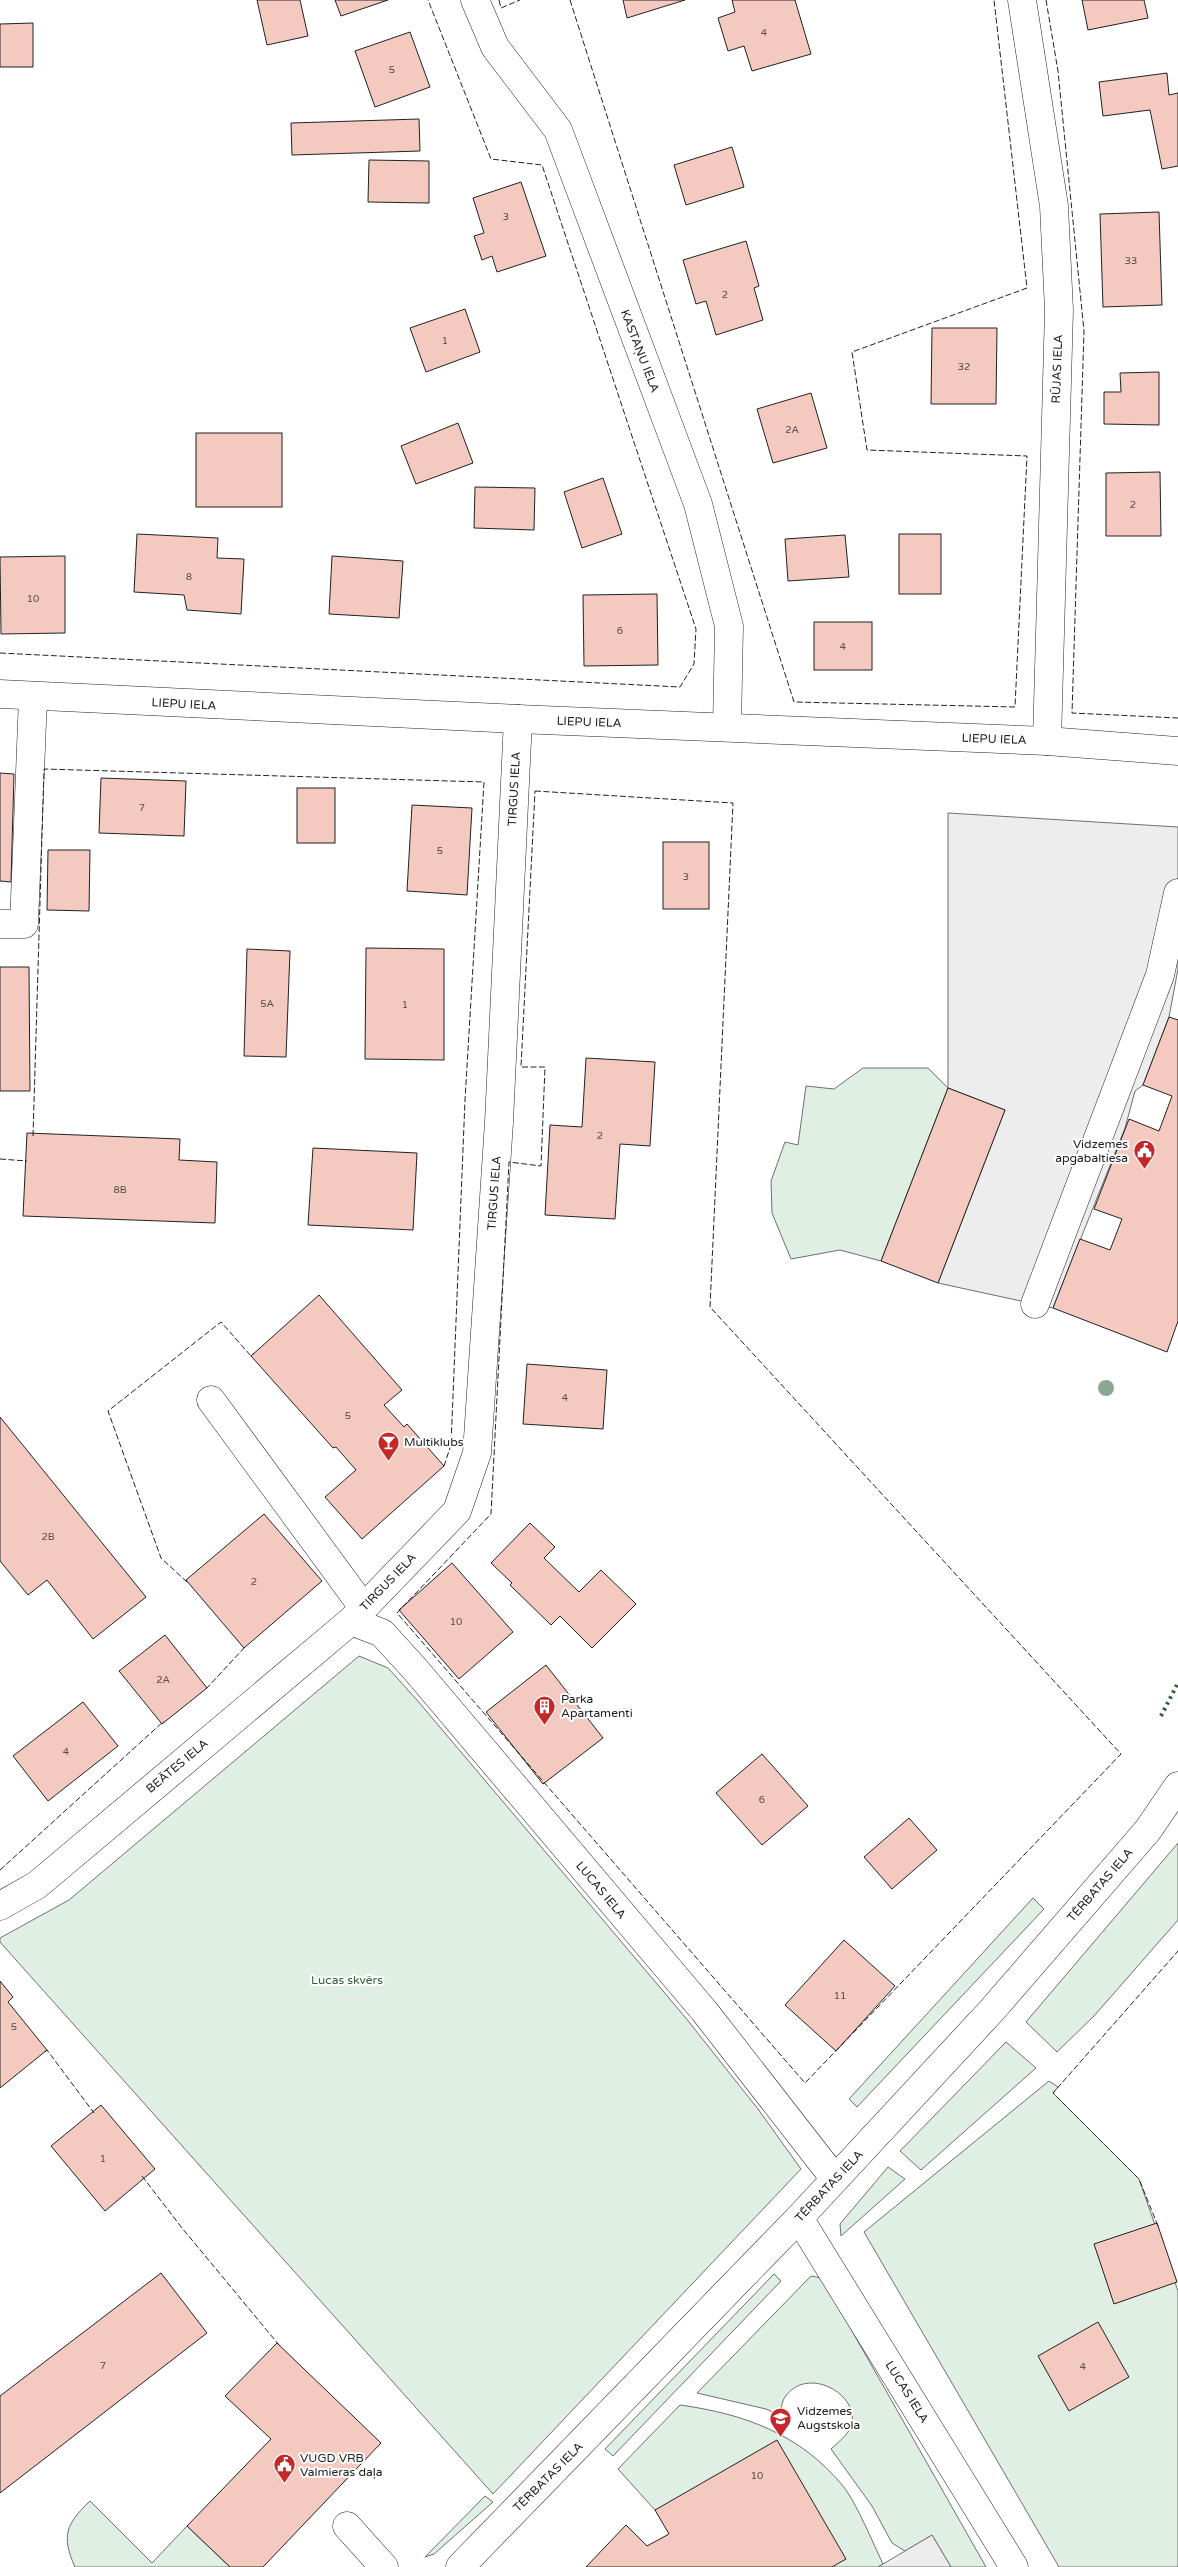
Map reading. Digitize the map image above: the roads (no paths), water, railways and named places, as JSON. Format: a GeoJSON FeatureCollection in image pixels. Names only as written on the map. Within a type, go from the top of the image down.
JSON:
{"type":"FeatureCollection","features":[{"type":"Feature","properties":{"kind":"street","name":"KASTAŅU IELA"},"geometry":{"type":"LineString","coordinates":[[475,0],[495,46],[558,130],[698,504],[729,626],[727,727]]}},
{"type":"Feature","properties":{"kind":"street","name":"RŪJAS IELA"},"geometry":{"type":"LineString","coordinates":[[1022,0],[1054,206],[1059,310],[1047,741]]}},
{"type":"Feature","properties":{"kind":"street","name":"LIEPU IELA"},"geometry":{"type":"LineString","coordinates":[[0,694],[518,719],[1047,741],[1178,751]]}},
{"type":"Feature","properties":{"kind":"street"},"geometry":{"type":"LineString","coordinates":[[0,924],[24,924],[33,697]]}},
{"type":"Feature","properties":{"kind":"street","name":"TIRGUS IELA"},"geometry":{"type":"LineString","coordinates":[[357,1614],[457,1511],[477,1453],[499,1122],[518,719]]}},
{"type":"Feature","properties":{"kind":"street"},"geometry":{"type":"LineString","coordinates":[[1035,1304],[1160,975],[1178,893]]}},
{"type":"Feature","properties":{"kind":"street"},"geometry":{"type":"LineString","coordinates":[[211,1400],[357,1614]]}},
{"type":"Feature","properties":{"kind":"street","name":"BEĀTES IELA"},"geometry":{"type":"LineString","coordinates":[[0,1906],[37,1886],[357,1614]]}},
{"type":"Feature","properties":{"kind":"street","name":"LUCAS IELA"},"geometry":{"type":"LineString","coordinates":[[357,1614],[382,1633],[414,1668],[704,2012],[835,2180]]}},
{"type":"Feature","properties":{"kind":"street","name":"TĒRBATAS IELA"},"geometry":{"type":"LineString","coordinates":[[460,2567],[835,2180],[994,2007],[1148,1830],[1178,1786]]}},
{"type":"Feature","properties":{"kind":"street","name":"LUCAS IELA"},"geometry":{"type":"LineString","coordinates":[[799,2218],[1014,2567]]}},
{"type":"Feature","properties":{"kind":"street"},"geometry":{"type":"LineString","coordinates":[[347,2526],[384,2567]]}},
{"type":"Feature","properties":{"kind":"place","name":"Vidzemes apgabaltiesa"},"geometry":{"type":"Point","coordinates":[1144,1170]}},
{"type":"Feature","properties":{"kind":"place","name":"Multiklubs"},"geometry":{"type":"Point","coordinates":[388,1461]}},
{"type":"Feature","properties":{"kind":"place","name":"Parka Apartamenti"},"geometry":{"type":"Point","coordinates":[545,1725]}},
{"type":"Feature","properties":{"kind":"place","name":"Vidzemes Augstskola"},"geometry":{"type":"Point","coordinates":[781,2437]}},
{"type":"Feature","properties":{"kind":"place","name":"VUGD VRB Valmieras daļa"},"geometry":{"type":"Point","coordinates":[284,2484]}},
{"type":"Feature","properties":{"kind":"park label","name":"Lucas skvērs"},"geometry":{"type":"Point","coordinates":[347,1980]}}]}
